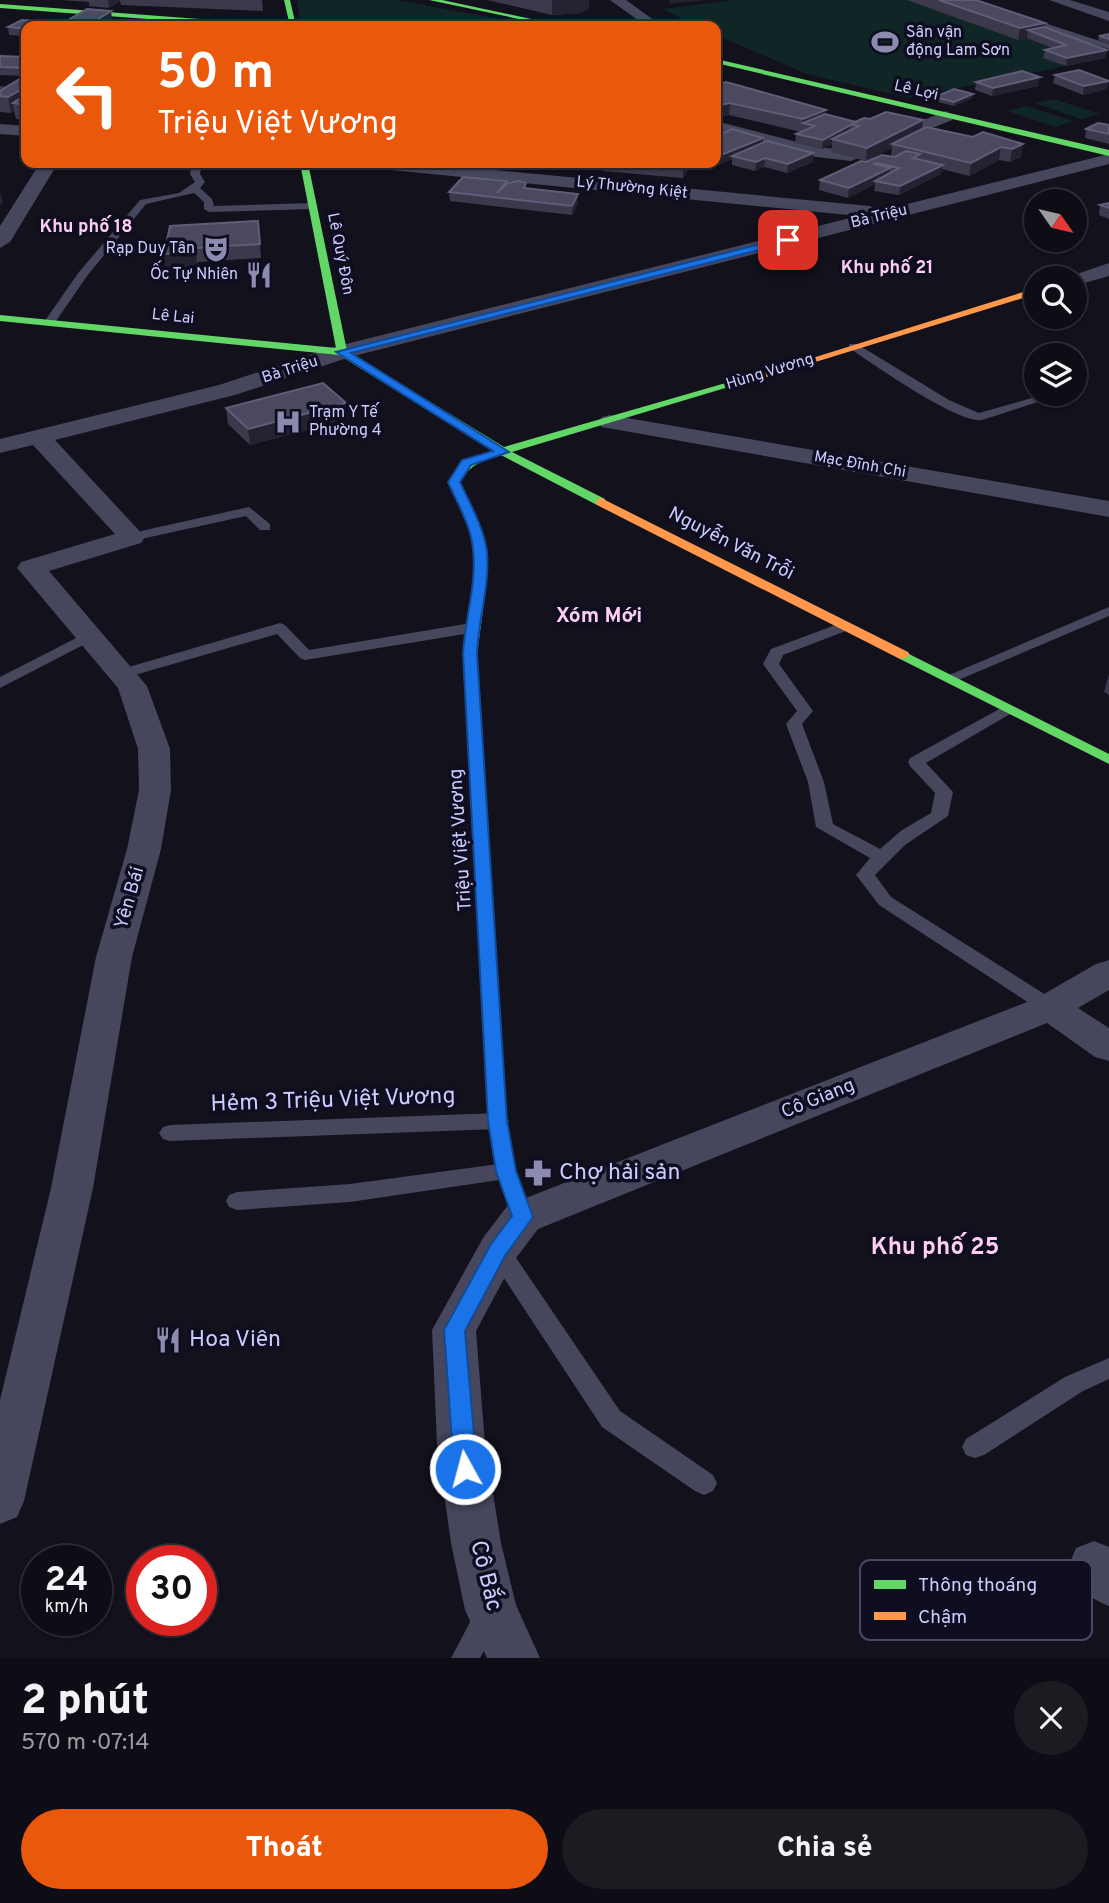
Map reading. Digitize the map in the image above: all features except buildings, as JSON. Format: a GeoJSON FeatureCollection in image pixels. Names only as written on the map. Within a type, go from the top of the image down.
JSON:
{"type":"FeatureCollection","features":[{"type":"Feature","properties":{"kind":"street"},"geometry":{"type":"LineString","coordinates":[[287,0],[292,21]]}},
{"type":"Feature","properties":{"kind":"street"},"geometry":{"type":"LineString","coordinates":[[432,0],[536,21]]}},
{"type":"Feature","properties":{"kind":"street"},"geometry":{"type":"LineString","coordinates":[[617,0],[648,21]]}},
{"type":"Feature","properties":{"kind":"street"},"geometry":{"type":"LineString","coordinates":[[1056,0],[1109,17]]}},
{"type":"Feature","properties":{"kind":"street"},"geometry":{"type":"LineString","coordinates":[[0,6],[200,21]]}},
{"type":"Feature","properties":{"kind":"street","name":"Lê Lợi"},"geometry":{"type":"LineString","coordinates":[[721,62],[1109,153]]}},
{"type":"Feature","properties":{"kind":"street"},"geometry":{"type":"LineString","coordinates":[[721,127],[816,152],[851,156],[946,116]]}},
{"type":"Feature","properties":{"kind":"street"},"geometry":{"type":"LineString","coordinates":[[0,129],[21,131]]}},
{"type":"Feature","properties":{"kind":"street","name":"Bà Triệu"},"geometry":{"type":"LineString","coordinates":[[0,445],[227,390],[342,352],[1109,159]]}},
{"type":"Feature","properties":{"kind":"street"},"geometry":{"type":"LineString","coordinates":[[0,242],[46,168]]}},
{"type":"Feature","properties":{"kind":"street","name":"Lê Quý Đôn"},"geometry":{"type":"LineString","coordinates":[[305,168],[342,352]]}},
{"type":"Feature","properties":{"kind":"street","name":"Lý Thường Kiệt"},"geometry":{"type":"LineString","coordinates":[[421,168],[893,214]]}},
{"type":"Feature","properties":{"kind":"street"},"geometry":{"type":"LineString","coordinates":[[1087,276],[1109,269]]}},
{"type":"Feature","properties":{"kind":"street","name":"Hùng Vương"},"geometry":{"type":"LineString","coordinates":[[503,452],[610,422],[1024,295]]}},
{"type":"Feature","properties":{"kind":"street","name":"Lê Lai"},"geometry":{"type":"LineString","coordinates":[[0,318],[342,352]]}},
{"type":"Feature","properties":{"kind":"street","name":"Nguyễn Văn Trỗi"},"geometry":{"type":"LineString","coordinates":[[342,352],[503,452],[1109,760]]}},
{"type":"Feature","properties":{"kind":"street","name":"Mạc Đĩnh Chi"},"geometry":{"type":"LineString","coordinates":[[610,422],[1106,506]]}},
{"type":"Feature","properties":{"kind":"street"},"geometry":{"type":"LineString","coordinates":[[39,437],[132,537]]}},
{"type":"Feature","properties":{"kind":"street","name":"Triệu Việt Vương"},"geometry":{"type":"LineString","coordinates":[[503,452],[467,463],[454,482],[477,534],[480,552],[481,578],[471,628],[498,1121],[506,1171],[510,1234]]}},
{"type":"Feature","properties":{"kind":"street","name":"Yên Bái"},"geometry":{"type":"LineString","coordinates":[[0,1501],[72,1188],[114,957],[144,849],[155,790],[154,749],[132,686],[31,568],[132,537]]}},
{"type":"Feature","properties":{"kind":"street","name":"Cô Giang"},"geometry":{"type":"LineString","coordinates":[[510,1234],[1050,1007],[1109,973]]}},
{"type":"Feature","properties":{"kind":"street"},"geometry":{"type":"LineString","coordinates":[[1050,1007],[1109,1047]]}},
{"type":"Feature","properties":{"kind":"street","name":"Cô Bắc"},"geometry":{"type":"LineString","coordinates":[[510,1234],[454,1330],[461,1444],[476,1543],[491,1610],[514,1658]]}},
{"type":"Feature","properties":{"kind":"lane"},"geometry":{"type":"LineString","coordinates":[[1017,16],[1109,47]]}},
{"type":"Feature","properties":{"kind":"lane"},"geometry":{"type":"LineString","coordinates":[[50,322],[83,274],[143,202],[184,195],[195,189],[200,182],[195,174],[196,168]]}},
{"type":"Feature","properties":{"kind":"lane"},"geometry":{"type":"LineString","coordinates":[[195,189],[209,201],[209,209],[313,206]]}},
{"type":"Feature","properties":{"kind":"lane"},"geometry":{"type":"LineString","coordinates":[[853,346],[944,403],[978,417],[1024,404]]}},
{"type":"Feature","properties":{"kind":"lane"},"geometry":{"type":"LineString","coordinates":[[132,537],[249,511],[265,527]]}},
{"type":"Feature","properties":{"kind":"lane"},"geometry":{"type":"LineString","coordinates":[[950,678],[1109,611]]}},
{"type":"Feature","properties":{"kind":"lane"},"geometry":{"type":"LineString","coordinates":[[846,626],[776,652],[771,664],[805,711],[794,724],[816,782],[825,827],[880,856]]}},
{"type":"Feature","properties":{"kind":"lane"},"geometry":{"type":"LineString","coordinates":[[121,674],[280,628],[305,655],[471,628]]}},
{"type":"Feature","properties":{"kind":"lane"},"geometry":{"type":"LineString","coordinates":[[0,683],[88,637]]}},
{"type":"Feature","properties":{"kind":"lane"},"geometry":{"type":"LineString","coordinates":[[1009,710],[916,762],[944,792],[939,816],[915,827],[880,856],[865,875],[884,901],[1050,1007]]}},
{"type":"Feature","properties":{"kind":"lane","name":"Hẻm 3 Triệu Việt Vương"},"geometry":{"type":"LineString","coordinates":[[170,1133],[498,1121]]}},
{"type":"Feature","properties":{"kind":"lane"},"geometry":{"type":"LineString","coordinates":[[237,1202],[350,1193],[506,1171]]}},
{"type":"Feature","properties":{"kind":"lane"},"geometry":{"type":"LineString","coordinates":[[510,1234],[611,1419],[704,1483]]}},
{"type":"Feature","properties":{"kind":"lane"},"geometry":{"type":"LineString","coordinates":[[975,1447],[1074,1384],[1109,1368]]}},
{"type":"Feature","properties":{"kind":"lane"},"geometry":{"type":"LineString","coordinates":[[465,1658],[491,1610]]}},
{"type":"Feature","properties":{"kind":"green space"},"geometry":{"type":"Polygon","coordinates":[[[297,0],[396,0],[511,21],[300,21],[297,0]]]}},
{"type":"Feature","properties":{"kind":"green space"},"geometry":{"type":"Polygon","coordinates":[[[733,0],[942,0],[1105,58],[909,98],[807,74],[721,37],[721,21],[686,21],[663,9],[733,0]]]}},
{"type":"Feature","properties":{"kind":"green space"},"geometry":{"type":"Polygon","coordinates":[[[1054,99],[1100,114],[1081,119],[1035,103],[1054,99]]]}},
{"type":"Feature","properties":{"kind":"green space"},"geometry":{"type":"Polygon","coordinates":[[[1026,106],[1074,121],[1055,127],[1007,111],[1026,106]]]}},
{"type":"Feature","properties":{"kind":"traffic: fast"},"geometry":{"type":"LineString","coordinates":[[287,0],[292,21]]}},
{"type":"Feature","properties":{"kind":"traffic: fast"},"geometry":{"type":"LineString","coordinates":[[432,0],[536,21]]}},
{"type":"Feature","properties":{"kind":"traffic: fast"},"geometry":{"type":"LineString","coordinates":[[0,6],[200,21]]}},
{"type":"Feature","properties":{"kind":"traffic: fast"},"geometry":{"type":"LineString","coordinates":[[721,62],[1109,153]]}},
{"type":"Feature","properties":{"kind":"traffic: fast"},"geometry":{"type":"LineString","coordinates":[[305,168],[342,352]]}},
{"type":"Feature","properties":{"kind":"traffic: fast"},"geometry":{"type":"LineString","coordinates":[[0,318],[342,352],[503,452],[601,502]]}},
{"type":"Feature","properties":{"kind":"traffic: fast"},"geometry":{"type":"LineString","coordinates":[[484,884],[470,654],[480,580],[480,551],[475,529],[454,482],[456,477],[466,466],[483,457],[747,380]]}},
{"type":"Feature","properties":{"kind":"traffic: fast"},"geometry":{"type":"LineString","coordinates":[[903,655],[1109,760]]}},
{"type":"Feature","properties":{"kind":"traffic: slow"},"geometry":{"type":"LineString","coordinates":[[747,380],[1024,295]]}},
{"type":"Feature","properties":{"kind":"traffic: slow"},"geometry":{"type":"LineString","coordinates":[[601,502],[903,655]]}},
{"type":"Feature","properties":{"kind":"traffic: slow"},"geometry":{"type":"LineString","coordinates":[[484,884],[498,1121],[506,1171],[523,1217]]}},
{"type":"Feature","properties":{"kind":"place","name":"Sân vận động Lam Sơn"},"geometry":{"type":"Point","coordinates":[885,42]}},
{"type":"Feature","properties":{"kind":"place","name":"Rạp Duy Tân"},"geometry":{"type":"Point","coordinates":[216,249]}},
{"type":"Feature","properties":{"kind":"place","name":"Ốc Tự Nhiên"},"geometry":{"type":"Point","coordinates":[259,275]}},
{"type":"Feature","properties":{"kind":"place","name":"Trạm Y Tế Phường 4"},"geometry":{"type":"Point","coordinates":[288,422]}},
{"type":"Feature","properties":{"kind":"place","name":"Chợ hải sản"},"geometry":{"type":"Point","coordinates":[538,1173]}},
{"type":"Feature","properties":{"kind":"place","name":"Hoa Viên"},"geometry":{"type":"Point","coordinates":[168,1340]}},
{"type":"Feature","properties":{"kind":"district","name":"Khu phố 18"},"geometry":{"type":"Point","coordinates":[86,227]}},
{"type":"Feature","properties":{"kind":"district","name":"Khu phố 21"},"geometry":{"type":"Point","coordinates":[887,268]}},
{"type":"Feature","properties":{"kind":"district","name":"Xóm Mới"},"geometry":{"type":"Point","coordinates":[599,616]}},
{"type":"Feature","properties":{"kind":"district","name":"Khu phố 25"},"geometry":{"type":"Point","coordinates":[935,1248]}},
{"type":"Feature","properties":{"kind":"route"},"geometry":{"type":"LineString","coordinates":[[465,1469],[454,1330],[498,1250],[523,1217],[506,1171],[498,1121],[470,654],[471,628],[481,578],[480,552],[477,534],[460,501],[454,482],[458,471],[467,463],[503,452],[342,352],[788,240]]}}]}
